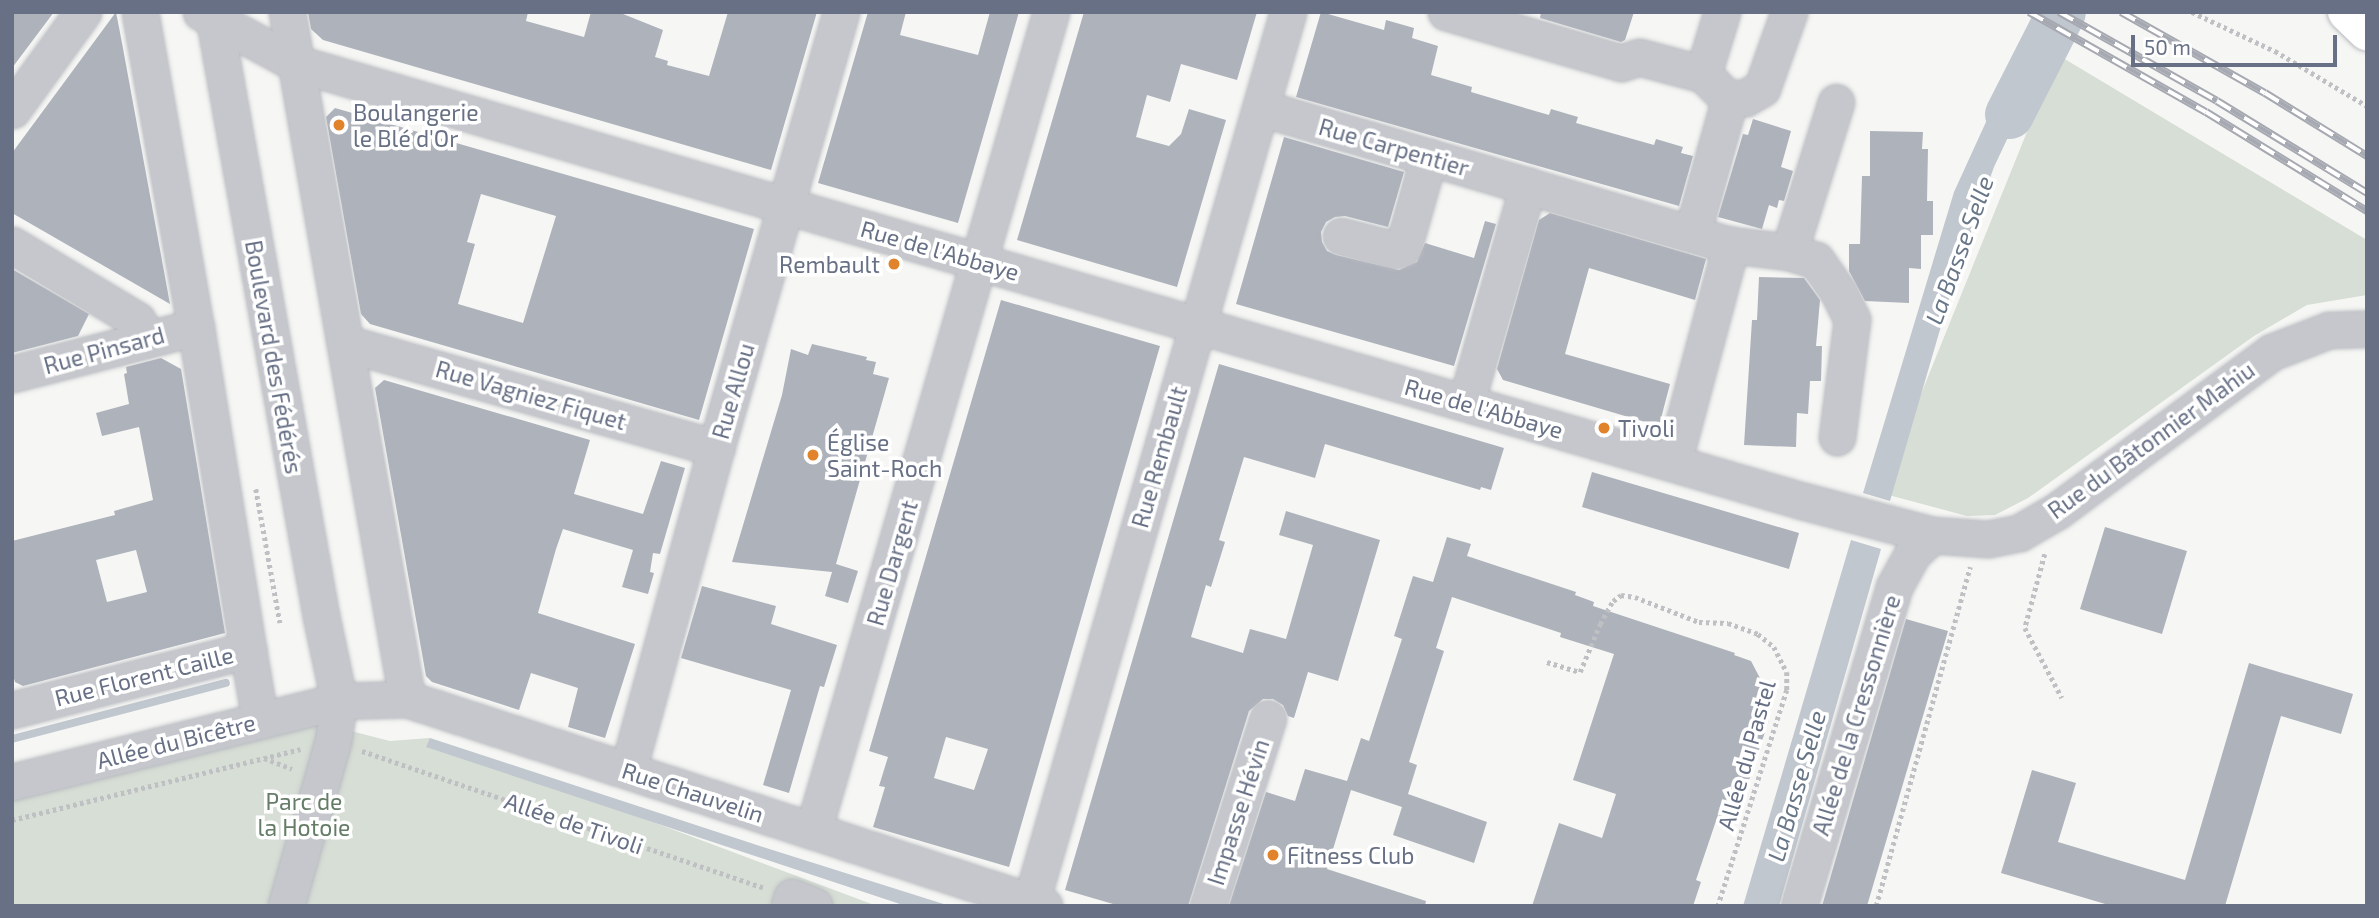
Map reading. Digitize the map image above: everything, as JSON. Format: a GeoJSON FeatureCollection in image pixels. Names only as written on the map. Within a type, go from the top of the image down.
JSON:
{"type":"FeatureCollection","features":[{"type":"Feature","properties":{"kind":"main road"},"geometry":{"type":"LineString","coordinates":[[2347,12],[2367,31]]}},
{"type":"Feature","properties":{"kind":"street"},"geometry":{"type":"LineString","coordinates":[[12,110],[83,12]]}},
{"type":"Feature","properties":{"kind":"street"},"geometry":{"type":"LineString","coordinates":[[140,12],[196,327],[248,650]]}},
{"type":"Feature","properties":{"kind":"street"},"geometry":{"type":"LineString","coordinates":[[288,12],[407,699]]}},
{"type":"Feature","properties":{"kind":"street","name":"Rue Allou"},"geometry":{"type":"LineString","coordinates":[[628,771],[716,448],[788,205],[841,12]]}},
{"type":"Feature","properties":{"kind":"street","name":"Rue Dargent"},"geometry":{"type":"LineString","coordinates":[[813,831],[1051,12]]}},
{"type":"Feature","properties":{"kind":"street","name":"Rue Rembault"},"geometry":{"type":"LineString","coordinates":[[1037,904],[1197,325],[1289,12]]}},
{"type":"Feature","properties":{"kind":"street"},"geometry":{"type":"LineString","coordinates":[[1446,12],[1621,63],[1639,57],[1703,74],[1730,98],[1745,98],[1762,88],[1789,12]]}},
{"type":"Feature","properties":{"kind":"street"},"geometry":{"type":"LineString","coordinates":[[1703,74],[1722,12]]}},
{"type":"Feature","properties":{"kind":"street","name":"Rue de l'Abbaye"},"geometry":{"type":"LineString","coordinates":[[209,15],[295,63],[1890,526],[1933,535]]}},
{"type":"Feature","properties":{"kind":"street","name":"Boulevard des Fédérés"},"geometry":{"type":"LineString","coordinates":[[209,15],[339,701]]}},
{"type":"Feature","properties":{"kind":"street"},"geometry":{"type":"LineString","coordinates":[[1692,234],[1730,98]]}},
{"type":"Feature","properties":{"kind":"street"},"geometry":{"type":"LineString","coordinates":[[1789,252],[1836,102]]}},
{"type":"Feature","properties":{"kind":"street","name":"Rue Carpentier"},"geometry":{"type":"LineString","coordinates":[[1261,108],[1731,245],[1789,252],[1816,260],[1839,293],[1852,320],[1837,437]]}},
{"type":"Feature","properties":{"kind":"street"},"geometry":{"type":"LineString","coordinates":[[1341,236],[1395,250],[1403,248],[1429,157]]}},
{"type":"Feature","properties":{"kind":"street"},"geometry":{"type":"LineString","coordinates":[[1466,403],[1528,186]]}},
{"type":"Feature","properties":{"kind":"street"},"geometry":{"type":"LineString","coordinates":[[12,245],[137,320],[149,339]]}},
{"type":"Feature","properties":{"kind":"street"},"geometry":{"type":"LineString","coordinates":[[1673,463],[1731,245]]}},
{"type":"Feature","properties":{"kind":"street","name":"Rue Pinsard"},"geometry":{"type":"LineString","coordinates":[[12,374],[196,327]]}},
{"type":"Feature","properties":{"kind":"street","name":"Rue du Bâtonnier Mahiu"},"geometry":{"type":"LineString","coordinates":[[1933,535],[1977,539],[2019,533],[2057,511],[2272,352],[2329,330],[2367,329]]}},
{"type":"Feature","properties":{"kind":"street","name":"Rue Vagniez Fiquet"},"geometry":{"type":"LineString","coordinates":[[345,343],[716,448]]}},
{"type":"Feature","properties":{"kind":"street","name":"Allée de la Cressonnière"},"geometry":{"type":"LineString","coordinates":[[1799,906],[1894,586],[1913,553],[1933,535]]}},
{"type":"Feature","properties":{"kind":"street","name":"Rue Florent Caille"},"geometry":{"type":"LineString","coordinates":[[12,710],[248,650],[259,733]]}},
{"type":"Feature","properties":{"kind":"street","name":"Rue Chauvelin"},"geometry":{"type":"LineString","coordinates":[[339,701],[407,699],[1037,904]]}},
{"type":"Feature","properties":{"kind":"street"},"geometry":{"type":"LineString","coordinates":[[286,906],[333,741],[339,701]]}},
{"type":"Feature","properties":{"kind":"street","name":"Allée du Bicêtre"},"geometry":{"type":"LineString","coordinates":[[12,782],[259,733],[339,701]]}},
{"type":"Feature","properties":{"kind":"street","name":"Impasse Hévin"},"geometry":{"type":"LineString","coordinates":[[1208,906],[1268,718]]}},
{"type":"Feature","properties":{"kind":"path"},"geometry":{"type":"LineString","coordinates":[[2192,12],[2275,51],[2367,106]]}},
{"type":"Feature","properties":{"kind":"path"},"geometry":{"type":"LineString","coordinates":[[2057,511],[2025,628],[2062,698]]}},
{"type":"Feature","properties":{"kind":"path"},"geometry":{"type":"LineString","coordinates":[[1876,906],[1977,539]]}},
{"type":"Feature","properties":{"kind":"path","name":"Allée du Pastel"},"geometry":{"type":"LineString","coordinates":[[1547,662],[1580,671],[1600,624],[1613,601],[1621,595],[1635,597],[1699,622],[1728,623],[1758,634],[1774,648],[1787,671],[1787,690],[1718,906]]}},
{"type":"Feature","properties":{"kind":"path"},"geometry":{"type":"LineString","coordinates":[[259,733],[264,758]]}},
{"type":"Feature","properties":{"kind":"path"},"geometry":{"type":"LineString","coordinates":[[12,820],[333,741]]}},
{"type":"Feature","properties":{"kind":"path","name":"Allée de Tivoli"},"geometry":{"type":"LineString","coordinates":[[333,741],[798,903]]}},
{"type":"Feature","properties":{"kind":"path"},"geometry":{"type":"LineString","coordinates":[[264,758],[292,769]]}},
{"type":"Feature","properties":{"kind":"green space"},"geometry":{"type":"Polygon","coordinates":[[[2058,55],[2367,240],[2367,295],[2307,305],[2254,336],[2028,498],[1995,515],[1967,516],[1881,493],[2058,55]]]}},
{"type":"Feature","properties":{"kind":"green space","name":"Parc de la Hotoie"},"geometry":{"type":"Polygon","coordinates":[[[304,719],[390,741],[429,738],[877,906],[12,906],[12,791],[304,719]]]}},
{"type":"Feature","properties":{"kind":"water"},"geometry":{"type":"Polygon","coordinates":[[[2022,43],[2049,59],[2034,82],[1994,167],[1958,268],[1890,501],[1863,493],[1954,192],[2022,43]]]}},
{"type":"Feature","properties":{"kind":"water"},"geometry":{"type":"Polygon","coordinates":[[[1851,540],[1881,549],[1779,906],[1743,906],[1851,540]]]}},
{"type":"Feature","properties":{"kind":"water"},"geometry":{"type":"Polygon","coordinates":[[[430,738],[950,906],[906,906],[426,747],[430,738]]]}},
{"type":"Feature","properties":{"kind":"building"},"geometry":{"type":"Polygon","coordinates":[[[12,12],[54,12],[12,68],[12,12]]]}},
{"type":"Feature","properties":{"kind":"building"},"geometry":{"type":"Polygon","coordinates":[[[116,12],[170,304],[12,213],[12,153],[116,12]]]}},
{"type":"Feature","properties":{"kind":"building"},"geometry":{"type":"Polygon","coordinates":[[[308,12],[528,12],[526,21],[584,37],[591,12],[618,12],[663,30],[655,57],[668,61],[667,65],[709,76],[728,12],[817,12],[771,170],[323,40],[311,29],[308,12]]]}},
{"type":"Feature","properties":{"kind":"building"},"geometry":{"type":"Polygon","coordinates":[[[868,12],[906,12],[900,35],[978,55],[990,12],[1019,12],[958,223],[818,183],[868,12]]]}},
{"type":"Feature","properties":{"kind":"building"},"geometry":{"type":"Polygon","coordinates":[[[1084,12],[1257,12],[1237,80],[1181,64],[1170,102],[1147,95],[1136,137],[1169,146],[1181,134],[1189,109],[1226,120],[1177,287],[1017,240],[1084,12]]]}},
{"type":"Feature","properties":{"kind":"building"},"geometry":{"type":"Polygon","coordinates":[[[1321,12],[1384,30],[1386,20],[1414,28],[1412,38],[1438,46],[1431,75],[1472,87],[1471,92],[1549,115],[1551,109],[1578,117],[1576,123],[1654,145],[1656,139],[1683,147],[1681,153],[1693,156],[1679,206],[1296,97],[1321,12]]]}},
{"type":"Feature","properties":{"kind":"building"},"geometry":{"type":"Polygon","coordinates":[[[1541,12],[1634,12],[1625,40],[1621,42],[1540,18],[1541,12]]]}},
{"type":"Feature","properties":{"kind":"building"},"geometry":{"type":"Polygon","coordinates":[[[335,108],[754,229],[699,420],[370,324],[361,314],[326,117],[335,108]],[[481,194],[467,242],[475,244],[458,304],[523,323],[556,216],[481,194]]]}},
{"type":"Feature","properties":{"kind":"building"},"geometry":{"type":"Polygon","coordinates":[[[1753,119],[1791,131],[1781,167],[1793,171],[1784,201],[1779,200],[1777,208],[1769,205],[1762,229],[1718,217],[1743,134],[1748,135],[1753,119]]]}},
{"type":"Feature","properties":{"kind":"building"},"geometry":{"type":"Polygon","coordinates":[[[1870,131],[1923,132],[1922,149],[1928,149],[1927,201],[1933,201],[1933,235],[1921,235],[1921,269],[1909,268],[1909,303],[1865,301],[1849,271],[1849,244],[1860,244],[1862,176],[1870,176],[1870,131]]]}},
{"type":"Feature","properties":{"kind":"building"},"geometry":{"type":"Polygon","coordinates":[[[1284,137],[1404,172],[1388,227],[1345,216],[1326,222],[1321,232],[1322,242],[1327,251],[1336,255],[1399,270],[1417,262],[1425,243],[1474,258],[1485,221],[1496,224],[1454,366],[1236,304],[1284,137]]]}},
{"type":"Feature","properties":{"kind":"building"},"geometry":{"type":"Polygon","coordinates":[[[1550,213],[1706,259],[1695,300],[1589,268],[1565,354],[1670,384],[1659,426],[1503,380],[1497,369],[1539,220],[1550,213]]]}},
{"type":"Feature","properties":{"kind":"building"},"geometry":{"type":"Polygon","coordinates":[[[12,269],[89,314],[78,336],[12,353],[12,269]]]}},
{"type":"Feature","properties":{"kind":"building"},"geometry":{"type":"Polygon","coordinates":[[[1759,277],[1804,278],[1820,300],[1816,346],[1822,346],[1821,381],[1810,381],[1808,414],[1797,413],[1796,447],[1744,445],[1752,320],[1757,320],[1759,277]]]}},
{"type":"Feature","properties":{"kind":"building"},"geometry":{"type":"Polygon","coordinates":[[[1001,300],[1160,346],[1009,867],[873,827],[885,787],[879,786],[888,757],[869,751],[1001,300]],[[946,737],[934,778],[974,790],[988,749],[946,737]]]}},
{"type":"Feature","properties":{"kind":"building","name":"Église Saint-Roch"},"geometry":{"type":"Polygon","coordinates":[[[812,344],[867,357],[866,360],[876,362],[873,374],[889,378],[836,564],[858,571],[848,603],[825,596],[832,572],[732,562],[782,395],[791,349],[808,355],[812,344]]]}},
{"type":"Feature","properties":{"kind":"building"},"geometry":{"type":"Polygon","coordinates":[[[161,358],[181,369],[225,633],[23,686],[15,682],[12,672],[12,541],[115,515],[114,511],[153,500],[139,427],[102,436],[96,413],[129,404],[124,374],[127,373],[126,367],[161,358]],[[136,550],[96,560],[107,602],[147,592],[136,550]]]}},
{"type":"Feature","properties":{"kind":"building"},"geometry":{"type":"Polygon","coordinates":[[[1219,364],[1504,448],[1491,490],[1481,487],[1480,490],[1325,444],[1315,478],[1244,457],[1219,540],[1225,542],[1211,587],[1206,585],[1191,637],[1243,653],[1250,629],[1286,639],[1313,545],[1279,535],[1286,511],[1380,540],[1338,681],[1308,672],[1294,718],[1288,716],[1283,705],[1273,699],[1263,699],[1249,711],[1188,906],[1120,906],[1065,890],[1219,364]]]}},
{"type":"Feature","properties":{"kind":"building"},"geometry":{"type":"Polygon","coordinates":[[[384,380],[590,440],[574,494],[643,514],[661,461],[685,468],[660,554],[653,553],[650,572],[654,573],[648,594],[622,587],[633,550],[563,529],[556,549],[538,613],[635,644],[605,738],[568,727],[578,688],[531,673],[519,710],[432,682],[426,676],[375,388],[384,380]]]}},
{"type":"Feature","properties":{"kind":"building"},"geometry":{"type":"Polygon","coordinates":[[[1592,472],[1799,533],[1789,569],[1582,507],[1592,472]]]}},
{"type":"Feature","properties":{"kind":"building"},"geometry":{"type":"Polygon","coordinates":[[[2105,527],[2187,551],[2162,634],[2080,609],[2105,527]]]}},
{"type":"Feature","properties":{"kind":"building"},"geometry":{"type":"Polygon","coordinates":[[[1447,537],[1471,544],[1467,556],[1576,592],[1575,595],[1594,602],[1593,606],[1735,653],[1734,655],[1751,661],[1772,701],[1766,719],[1769,720],[1743,798],[1734,795],[1723,817],[1718,815],[1696,880],[1701,882],[1693,906],[1532,906],[1559,823],[1602,838],[1616,794],[1573,780],[1614,654],[1560,637],[1561,633],[1452,597],[1436,648],[1444,651],[1409,762],[1417,765],[1408,794],[1487,822],[1474,863],[1393,835],[1402,807],[1351,790],[1327,869],[1426,901],[1425,906],[1229,906],[1266,792],[1295,801],[1305,769],[1347,781],[1361,738],[1369,741],[1402,639],[1394,636],[1413,576],[1433,582],[1447,537]]]}},
{"type":"Feature","properties":{"kind":"building"},"geometry":{"type":"Polygon","coordinates":[[[702,586],[776,606],[771,624],[837,645],[824,687],[820,686],[789,793],[763,785],[791,690],[681,658],[702,586]]]}},
{"type":"Feature","properties":{"kind":"building"},"geometry":{"type":"Polygon","coordinates":[[[1906,619],[1948,631],[1867,906],[1822,906],[1906,619]]]}},
{"type":"Feature","properties":{"kind":"building"},"geometry":{"type":"Polygon","coordinates":[[[2249,663],[2353,694],[2341,734],[2281,716],[2225,906],[2112,906],[2001,873],[2032,770],[2076,783],[2058,842],[2185,880],[2249,663]]]}},
{"type":"Feature","properties":{"kind":"waterway","name":"La Basse Selle"},"geometry":{"type":"LineString","coordinates":[[2009,114],[2061,12]]}},
{"type":"Feature","properties":{"kind":"waterway"},"geometry":{"type":"LineString","coordinates":[[12,739],[226,683]]}},
{"type":"Feature","properties":{"kind":"railway"},"geometry":{"type":"LineString","coordinates":[[2029,12],[2206,112],[2367,211]]}},
{"type":"Feature","properties":{"kind":"railway"},"geometry":{"type":"LineString","coordinates":[[2059,12],[2217,101],[2367,193]]}},
{"type":"Feature","properties":{"kind":"railway"},"geometry":{"type":"LineString","coordinates":[[2121,12],[2265,93],[2367,156]]}},
{"type":"Feature","properties":{"kind":"place","name":"Boulangerie le Blé d'Or"},"geometry":{"type":"Point","coordinates":[339,125]}},
{"type":"Feature","properties":{"kind":"place","name":"Rembault"},"geometry":{"type":"Point","coordinates":[894,264]}},
{"type":"Feature","properties":{"kind":"place","name":"Tivoli"},"geometry":{"type":"Point","coordinates":[1604,428]}},
{"type":"Feature","properties":{"kind":"place","name":"Église Saint-Roch"},"geometry":{"type":"Point","coordinates":[813,455]}},
{"type":"Feature","properties":{"kind":"place","name":"Fitness Club"},"geometry":{"type":"Point","coordinates":[1273,855]}}]}
